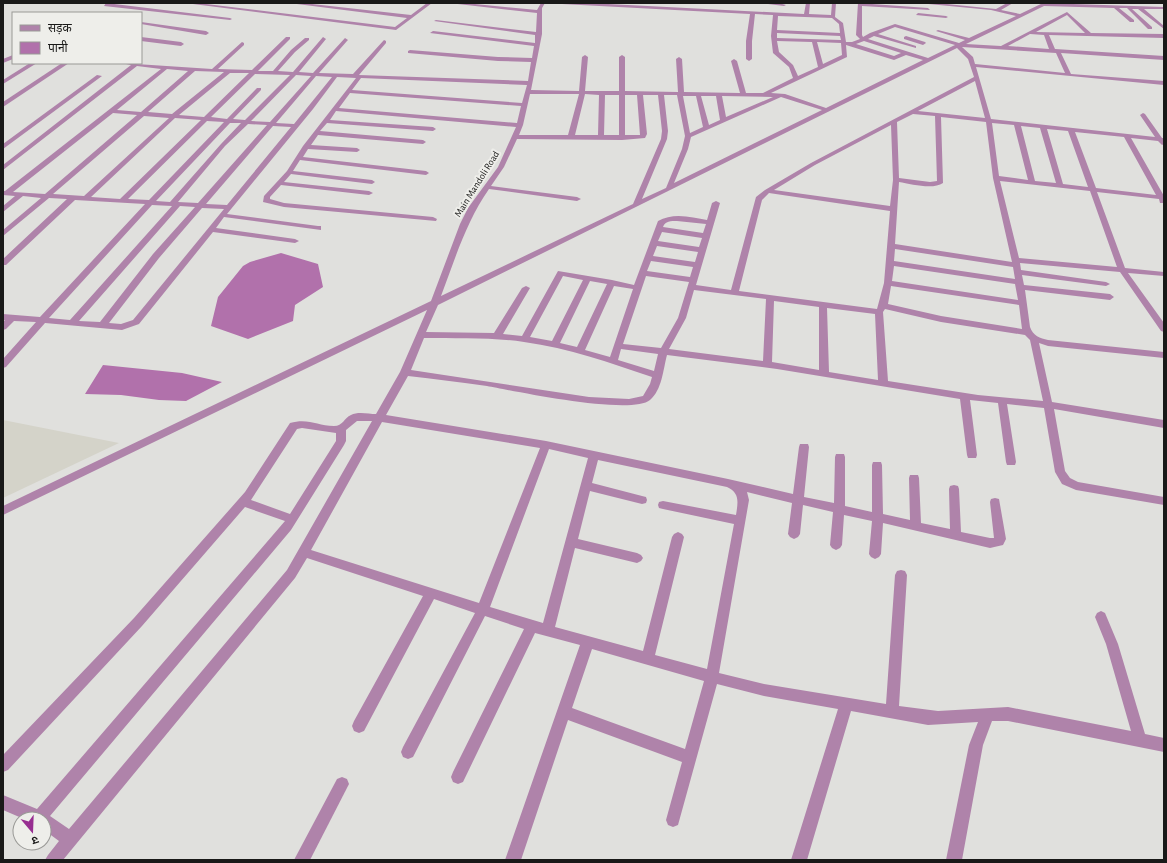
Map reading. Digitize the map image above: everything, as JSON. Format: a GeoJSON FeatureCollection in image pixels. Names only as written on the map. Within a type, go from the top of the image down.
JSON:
{"type":"FeatureCollection","features":[{"type":"Feature","properties":{"kind":"street"},"geometry":{"type":"LineString","coordinates":[[109,3],[106,5],[230,19]]}},
{"type":"Feature","properties":{"kind":"street"},"geometry":{"type":"LineString","coordinates":[[187,3],[396,29],[430,3]]}},
{"type":"Feature","properties":{"kind":"street"},"geometry":{"type":"LineString","coordinates":[[291,3],[412,17]]}},
{"type":"Feature","properties":{"kind":"street"},"geometry":{"type":"LineString","coordinates":[[309,10],[320,3]]}},
{"type":"Feature","properties":{"kind":"street"},"geometry":{"type":"LineString","coordinates":[[450,3],[541,12]]}},
{"type":"Feature","properties":{"kind":"street","name":"Main Mandoli Road"},"geometry":{"type":"LineString","coordinates":[[53,860],[291,574],[304,552],[405,372],[434,304],[464,224],[472,208],[501,167],[515,137],[520,125],[535,60],[539,34],[540,8],[543,3]]}},
{"type":"Feature","properties":{"kind":"street"},"geometry":{"type":"LineString","coordinates":[[562,3],[833,17],[841,23],[845,56],[765,94]]}},
{"type":"Feature","properties":{"kind":"street"},"geometry":{"type":"LineString","coordinates":[[763,3],[784,4],[783,14]]}},
{"type":"Feature","properties":{"kind":"street"},"geometry":{"type":"LineString","coordinates":[[806,16],[808,3]]}},
{"type":"Feature","properties":{"kind":"street"},"geometry":{"type":"LineString","coordinates":[[833,17],[834,3]]}},
{"type":"Feature","properties":{"kind":"street"},"geometry":{"type":"LineString","coordinates":[[920,3],[997,10],[1021,16]]}},
{"type":"Feature","properties":{"kind":"street"},"geometry":{"type":"LineString","coordinates":[[997,10],[1011,3]]}},
{"type":"Feature","properties":{"kind":"street"},"geometry":{"type":"LineString","coordinates":[[1078,7],[1086,3]]}},
{"type":"Feature","properties":{"kind":"street"},"geometry":{"type":"LineString","coordinates":[[1119,3],[1128,6],[1150,28]]}},
{"type":"Feature","properties":{"kind":"street"},"geometry":{"type":"LineString","coordinates":[[1154,3],[1164,14]]}},
{"type":"Feature","properties":{"kind":"street"},"geometry":{"type":"LineString","coordinates":[[860,5],[895,4],[951,11]]}},
{"type":"Feature","properties":{"kind":"street"},"geometry":{"type":"LineString","coordinates":[[894,12],[895,4]]}},
{"type":"Feature","properties":{"kind":"street"},"geometry":{"type":"LineString","coordinates":[[3,511],[434,304],[826,110],[1045,4],[1078,7],[1115,8],[1128,6],[1158,9],[1164,8]]}},
{"type":"Feature","properties":{"kind":"street"},"geometry":{"type":"LineString","coordinates":[[860,5],[894,12],[946,17]]}},
{"type":"Feature","properties":{"kind":"street"},"geometry":{"type":"LineString","coordinates":[[860,5],[859,35],[862,39],[928,60]]}},
{"type":"Feature","properties":{"kind":"street"},"geometry":{"type":"LineString","coordinates":[[1141,7],[1164,28]]}},
{"type":"Feature","properties":{"kind":"street"},"geometry":{"type":"LineString","coordinates":[[1115,8],[1132,22]]}},
{"type":"Feature","properties":{"kind":"street"},"geometry":{"type":"LineString","coordinates":[[298,17],[304,13]]}},
{"type":"Feature","properties":{"kind":"street"},"geometry":{"type":"LineString","coordinates":[[749,59],[749,41],[753,13]]}},
{"type":"Feature","properties":{"kind":"street"},"geometry":{"type":"LineString","coordinates":[[1001,48],[1030,41],[1067,13],[1089,34]]}},
{"type":"Feature","properties":{"kind":"street"},"geometry":{"type":"LineString","coordinates":[[776,14],[774,31],[776,53],[791,66],[796,78]]}},
{"type":"Feature","properties":{"kind":"street"},"geometry":{"type":"LineString","coordinates":[[895,18],[895,25]]}},
{"type":"Feature","properties":{"kind":"street"},"geometry":{"type":"LineString","coordinates":[[436,21],[539,34]]}},
{"type":"Feature","properties":{"kind":"street"},"geometry":{"type":"LineString","coordinates":[[142,23],[206,33]]}},
{"type":"Feature","properties":{"kind":"street"},"geometry":{"type":"LineString","coordinates":[[850,44],[895,25],[959,45],[1001,48],[1030,41],[1046,33],[1164,36]]}},
{"type":"Feature","properties":{"kind":"street"},"geometry":{"type":"LineString","coordinates":[[882,30],[923,43]]}},
{"type":"Feature","properties":{"kind":"street"},"geometry":{"type":"LineString","coordinates":[[935,30],[970,40]]}},
{"type":"Feature","properties":{"kind":"street"},"geometry":{"type":"LineString","coordinates":[[774,31],[842,35]]}},
{"type":"Feature","properties":{"kind":"street"},"geometry":{"type":"LineString","coordinates":[[433,33],[537,46]]}},
{"type":"Feature","properties":{"kind":"street"},"geometry":{"type":"LineString","coordinates":[[1046,33],[1069,75]]}},
{"type":"Feature","properties":{"kind":"street"},"geometry":{"type":"LineString","coordinates":[[872,34],[914,47]]}},
{"type":"Feature","properties":{"kind":"street"},"geometry":{"type":"LineString","coordinates":[[122,201],[288,38]]}},
{"type":"Feature","properties":{"kind":"street"},"geometry":{"type":"LineString","coordinates":[[142,39],[181,44]]}},
{"type":"Feature","properties":{"kind":"street"},"geometry":{"type":"LineString","coordinates":[[274,73],[293,51],[307,39]]}},
{"type":"Feature","properties":{"kind":"street"},"geometry":{"type":"LineString","coordinates":[[72,323],[176,203],[223,146],[293,74],[324,39]]}},
{"type":"Feature","properties":{"kind":"street"},"geometry":{"type":"LineString","coordinates":[[775,39],[844,43],[894,58],[906,53]]}},
{"type":"Feature","properties":{"kind":"street"},"geometry":{"type":"LineString","coordinates":[[102,326],[156,256],[345,40]]}},
{"type":"Feature","properties":{"kind":"street"},"geometry":{"type":"LineString","coordinates":[[814,41],[821,68]]}},
{"type":"Feature","properties":{"kind":"street"},"geometry":{"type":"LineString","coordinates":[[1030,41],[1056,52],[1164,58]]}},
{"type":"Feature","properties":{"kind":"street"},"geometry":{"type":"LineString","coordinates":[[384,42],[305,147],[289,172],[266,198],[269,202],[284,205],[433,219]]}},
{"type":"Feature","properties":{"kind":"street"},"geometry":{"type":"LineString","coordinates":[[213,70],[242,44]]}},
{"type":"Feature","properties":{"kind":"street"},"geometry":{"type":"LineString","coordinates":[[959,45],[968,54],[974,65],[976,78],[989,121],[996,178],[1017,266],[1022,303],[1053,428],[1060,472],[1066,481],[1076,486],[1164,501]]}},
{"type":"Feature","properties":{"kind":"street"},"geometry":{"type":"LineString","coordinates":[[410,52],[498,59],[535,60]]}},
{"type":"Feature","properties":{"kind":"street"},"geometry":{"type":"LineString","coordinates":[[571,137],[582,92],[585,57]]}},
{"type":"Feature","properties":{"kind":"street"},"geometry":{"type":"LineString","coordinates":[[622,58],[622,138]]}},
{"type":"Feature","properties":{"kind":"street"},"geometry":{"type":"LineString","coordinates":[[669,188],[685,149],[688,136],[680,94],[682,90],[679,59]]}},
{"type":"Feature","properties":{"kind":"street"},"geometry":{"type":"LineString","coordinates":[[734,61],[743,94]]}},
{"type":"Feature","properties":{"kind":"street"},"geometry":{"type":"LineString","coordinates":[[4,80],[32,64]]}},
{"type":"Feature","properties":{"kind":"street"},"geometry":{"type":"LineString","coordinates":[[3,105],[64,64]]}},
{"type":"Feature","properties":{"kind":"street"},"geometry":{"type":"LineString","coordinates":[[130,64],[193,70],[530,83]]}},
{"type":"Feature","properties":{"kind":"street"},"geometry":{"type":"LineString","coordinates":[[3,168],[135,65]]}},
{"type":"Feature","properties":{"kind":"street"},"geometry":{"type":"LineString","coordinates":[[974,65],[1164,83]]}},
{"type":"Feature","properties":{"kind":"street"},"geometry":{"type":"LineString","coordinates":[[5,193],[63,150],[165,68]]}},
{"type":"Feature","properties":{"kind":"street"},"geometry":{"type":"LineString","coordinates":[[3,234],[193,70]]}},
{"type":"Feature","properties":{"kind":"street"},"geometry":{"type":"LineString","coordinates":[[86,198],[175,115],[229,71]]}},
{"type":"Feature","properties":{"kind":"street"},"geometry":{"type":"LineString","coordinates":[[3,327],[7,318],[122,327],[136,322],[336,75]]}},
{"type":"Feature","properties":{"kind":"street"},"geometry":{"type":"LineString","coordinates":[[3,148],[99,76]]}},
{"type":"Feature","properties":{"kind":"street"},"geometry":{"type":"LineString","coordinates":[[735,292],[759,200],[767,191],[813,164],[976,78]]}},
{"type":"Feature","properties":{"kind":"street"},"geometry":{"type":"LineString","coordinates":[[3,365],[69,291],[153,202],[171,180],[259,89]]}},
{"type":"Feature","properties":{"kind":"street"},"geometry":{"type":"LineString","coordinates":[[348,91],[525,105]]}},
{"type":"Feature","properties":{"kind":"street"},"geometry":{"type":"LineString","coordinates":[[528,92],[783,95],[826,110]]}},
{"type":"Feature","properties":{"kind":"street"},"geometry":{"type":"LineString","coordinates":[[601,138],[602,93]]}},
{"type":"Feature","properties":{"kind":"street"},"geometry":{"type":"LineString","coordinates":[[515,137],[622,138],[644,136],[640,93]]}},
{"type":"Feature","properties":{"kind":"street"},"geometry":{"type":"LineString","coordinates":[[636,205],[664,139],[665,131],[661,93]]}},
{"type":"Feature","properties":{"kind":"street"},"geometry":{"type":"LineString","coordinates":[[698,94],[706,127]]}},
{"type":"Feature","properties":{"kind":"street"},"geometry":{"type":"LineString","coordinates":[[719,94],[723,120]]}},
{"type":"Feature","properties":{"kind":"street"},"geometry":{"type":"LineString","coordinates":[[688,136],[783,95]]}},
{"type":"Feature","properties":{"kind":"street"},"geometry":{"type":"LineString","coordinates":[[335,109],[520,125]]}},
{"type":"Feature","properties":{"kind":"street"},"geometry":{"type":"LineString","coordinates":[[110,111],[175,115],[246,121],[270,125],[296,126]]}},
{"type":"Feature","properties":{"kind":"street"},"geometry":{"type":"LineString","coordinates":[[913,112],[1162,140]]}},
{"type":"Feature","properties":{"kind":"street"},"geometry":{"type":"LineString","coordinates":[[1144,114],[1162,140],[1164,146]]}},
{"type":"Feature","properties":{"kind":"street"},"geometry":{"type":"LineString","coordinates":[[896,180],[930,184],[940,183],[938,115]]}},
{"type":"Feature","properties":{"kind":"street"},"geometry":{"type":"LineString","coordinates":[[416,150],[441,118]]}},
{"type":"Feature","properties":{"kind":"street"},"geometry":{"type":"LineString","coordinates":[[325,121],[433,129]]}},
{"type":"Feature","properties":{"kind":"street"},"geometry":{"type":"LineString","coordinates":[[883,384],[881,309],[888,282],[896,180],[894,122]]}},
{"type":"Feature","properties":{"kind":"street"},"geometry":{"type":"LineString","coordinates":[[1017,124],[1032,182]]}},
{"type":"Feature","properties":{"kind":"street"},"geometry":{"type":"LineString","coordinates":[[1043,127],[1060,186]]}},
{"type":"Feature","properties":{"kind":"street"},"geometry":{"type":"LineString","coordinates":[[1071,130],[1091,190],[1122,270],[1164,329]]}},
{"type":"Feature","properties":{"kind":"street"},"geometry":{"type":"LineString","coordinates":[[316,132],[423,142]]}},
{"type":"Feature","properties":{"kind":"street"},"geometry":{"type":"LineString","coordinates":[[1126,136],[1163,199]]}},
{"type":"Feature","properties":{"kind":"street"},"geometry":{"type":"LineString","coordinates":[[3,140],[13,141]]}},
{"type":"Feature","properties":{"kind":"street"},"geometry":{"type":"LineString","coordinates":[[305,147],[357,150]]}},
{"type":"Feature","properties":{"kind":"street"},"geometry":{"type":"LineString","coordinates":[[297,158],[426,173]]}},
{"type":"Feature","properties":{"kind":"street"},"geometry":{"type":"LineString","coordinates":[[289,172],[372,182]]}},
{"type":"Feature","properties":{"kind":"street"},"geometry":{"type":"LineString","coordinates":[[996,178],[1163,199]]}},
{"type":"Feature","properties":{"kind":"street"},"geometry":{"type":"LineString","coordinates":[[278,183],[369,193]]}},
{"type":"Feature","properties":{"kind":"street"},"geometry":{"type":"LineString","coordinates":[[487,187],[577,199]]}},
{"type":"Feature","properties":{"kind":"street"},"geometry":{"type":"LineString","coordinates":[[767,191],[893,209]]}},
{"type":"Feature","properties":{"kind":"street"},"geometry":{"type":"LineString","coordinates":[[5,193],[228,207]]}},
{"type":"Feature","properties":{"kind":"street"},"geometry":{"type":"LineString","coordinates":[[3,210],[22,194]]}},
{"type":"Feature","properties":{"kind":"street"},"geometry":{"type":"LineString","coordinates":[[3,263],[74,197]]}},
{"type":"Feature","properties":{"kind":"street"},"geometry":{"type":"LineString","coordinates":[[405,372],[589,400],[629,402],[639,401],[646,398],[655,385],[663,352],[682,318],[716,203]]}},
{"type":"Feature","properties":{"kind":"street"},"geometry":{"type":"LineString","coordinates":[[222,215],[318,228]]}},
{"type":"Feature","properties":{"kind":"street"},"geometry":{"type":"LineString","coordinates":[[613,362],[648,258],[663,220],[671,218],[710,223]]}},
{"type":"Feature","properties":{"kind":"street"},"geometry":{"type":"LineString","coordinates":[[210,229],[295,241]]}},
{"type":"Feature","properties":{"kind":"street"},"geometry":{"type":"LineString","coordinates":[[659,229],[706,236]]}},
{"type":"Feature","properties":{"kind":"street"},"geometry":{"type":"LineString","coordinates":[[654,243],[702,250]]}},
{"type":"Feature","properties":{"kind":"street"},"geometry":{"type":"LineString","coordinates":[[891,246],[1017,266],[1106,284]]}},
{"type":"Feature","properties":{"kind":"street"},"geometry":{"type":"LineString","coordinates":[[648,258],[698,265]]}},
{"type":"Feature","properties":{"kind":"street"},"geometry":{"type":"LineString","coordinates":[[890,262],[1020,285],[1110,297]]}},
{"type":"Feature","properties":{"kind":"street"},"geometry":{"type":"LineString","coordinates":[[1017,266],[1122,270],[1164,274]]}},
{"type":"Feature","properties":{"kind":"street"},"geometry":{"type":"LineString","coordinates":[[525,339],[561,272],[638,288]]}},
{"type":"Feature","properties":{"kind":"street"},"geometry":{"type":"LineString","coordinates":[[643,273],[735,292],[823,305],[881,309],[941,319],[1031,336],[1060,345],[1164,355]]}},
{"type":"Feature","properties":{"kind":"street"},"geometry":{"type":"LineString","coordinates":[[555,344],[588,278]]}},
{"type":"Feature","properties":{"kind":"street"},"geometry":{"type":"LineString","coordinates":[[580,351],[612,282]]}},
{"type":"Feature","properties":{"kind":"street"},"geometry":{"type":"LineString","coordinates":[[888,282],[980,298],[1022,303]]}},
{"type":"Feature","properties":{"kind":"street"},"geometry":{"type":"LineString","coordinates":[[497,336],[526,288]]}},
{"type":"Feature","properties":{"kind":"street"},"geometry":{"type":"LineString","coordinates":[[767,365],[770,297]]}},
{"type":"Feature","properties":{"kind":"street"},"geometry":{"type":"LineString","coordinates":[[823,305],[824,374]]}},
{"type":"Feature","properties":{"kind":"street"},"geometry":{"type":"LineString","coordinates":[[420,335],[497,336],[555,344],[658,375]]}},
{"type":"Feature","properties":{"kind":"street"},"geometry":{"type":"LineString","coordinates":[[618,346],[767,365],[883,384],[1002,401],[1047,405],[1164,424]]}},
{"type":"Feature","properties":{"kind":"street"},"geometry":{"type":"LineString","coordinates":[[964,396],[972,455]]}},
{"type":"Feature","properties":{"kind":"street"},"geometry":{"type":"LineString","coordinates":[[1002,401],[1011,462]]}},
{"type":"Feature","properties":{"kind":"street"},"geometry":{"type":"LineString","coordinates":[[3,765],[138,622],[243,502],[294,426],[302,424],[341,430],[355,418],[380,418],[546,445],[714,480],[878,519],[990,543],[999,542],[1000,533],[995,502]]}},
{"type":"Feature","properties":{"kind":"street"},"geometry":{"type":"LineString","coordinates":[[48,811],[292,518],[339,445],[341,441],[341,430]]}},
{"type":"Feature","properties":{"kind":"street"},"geometry":{"type":"LineString","coordinates":[[408,752],[483,609],[546,445]]}},
{"type":"Feature","properties":{"kind":"street"},"geometry":{"type":"LineString","coordinates":[[794,534],[804,447]]}},
{"type":"Feature","properties":{"kind":"street"},"geometry":{"type":"LineString","coordinates":[[548,630],[594,455]]}},
{"type":"Feature","properties":{"kind":"street"},"geometry":{"type":"LineString","coordinates":[[836,545],[839,510],[840,457]]}},
{"type":"Feature","properties":{"kind":"street"},"geometry":{"type":"LineString","coordinates":[[875,554],[878,519],[878,465]]}},
{"type":"Feature","properties":{"kind":"street"},"geometry":{"type":"LineString","coordinates":[[914,478],[916,527]]}},
{"type":"Feature","properties":{"kind":"street"},"geometry":{"type":"LineString","coordinates":[[586,486],[642,500]]}},
{"type":"Feature","properties":{"kind":"street"},"geometry":{"type":"LineString","coordinates":[[673,820],[712,677],[739,520],[744,500],[743,493],[737,486]]}},
{"type":"Feature","properties":{"kind":"street"},"geometry":{"type":"LineString","coordinates":[[954,489],[956,536]]}},
{"type":"Feature","properties":{"kind":"street"},"geometry":{"type":"LineString","coordinates":[[243,502],[292,518]]}},
{"type":"Feature","properties":{"kind":"street"},"geometry":{"type":"LineString","coordinates":[[663,505],[739,520]]}},
{"type":"Feature","properties":{"kind":"street"},"geometry":{"type":"LineString","coordinates":[[648,658],[678,537]]}},
{"type":"Feature","properties":{"kind":"street"},"geometry":{"type":"LineString","coordinates":[[571,542],[637,558]]}},
{"type":"Feature","properties":{"kind":"street"},"geometry":{"type":"LineString","coordinates":[[304,552],[532,626],[712,677],[764,690],[928,718],[948,719],[988,714],[1008,714],[1164,745]]}},
{"type":"Feature","properties":{"kind":"street"},"geometry":{"type":"LineString","coordinates":[[892,712],[901,575]]}},
{"type":"Feature","properties":{"kind":"street"},"geometry":{"type":"LineString","coordinates":[[359,726],[431,594]]}},
{"type":"Feature","properties":{"kind":"street"},"geometry":{"type":"LineString","coordinates":[[1101,617],[1112,644],[1140,740]]}},
{"type":"Feature","properties":{"kind":"street"},"geometry":{"type":"LineString","coordinates":[[458,777],[532,626]]}},
{"type":"Feature","properties":{"kind":"street"},"geometry":{"type":"LineString","coordinates":[[512,860],[588,641]]}},
{"type":"Feature","properties":{"kind":"street"},"geometry":{"type":"LineString","coordinates":[[799,860],[846,704]]}},
{"type":"Feature","properties":{"kind":"street"},"geometry":{"type":"LineString","coordinates":[[564,712],[690,758]]}},
{"type":"Feature","properties":{"kind":"street"},"geometry":{"type":"LineString","coordinates":[[954,860],[976,745],[988,714]]}},
{"type":"Feature","properties":{"kind":"street"},"geometry":{"type":"LineString","coordinates":[[302,860],[342,784]]}},
{"type":"Feature","properties":{"kind":"street"},"geometry":{"type":"LineString","coordinates":[[3,802],[23,811]]}},
{"type":"Feature","properties":{"kind":"street"},"geometry":{"type":"LineString","coordinates":[[52,827],[70,840]]}},
{"type":"Feature","properties":{"kind":"shaded area"},"geometry":{"type":"Polygon","coordinates":[[[3,420],[119,443],[3,498],[3,420]]]}},
{"type":"Feature","properties":{"kind":"water"},"geometry":{"type":"Polygon","coordinates":[[[281,253],[318,264],[323,287],[295,305],[293,321],[248,339],[211,326],[218,297],[243,266],[250,262],[281,253]]]}},
{"type":"Feature","properties":{"kind":"water"},"geometry":{"type":"Polygon","coordinates":[[[103,365],[182,373],[222,382],[186,401],[159,400],[121,395],[85,394],[103,365]]]}}]}
